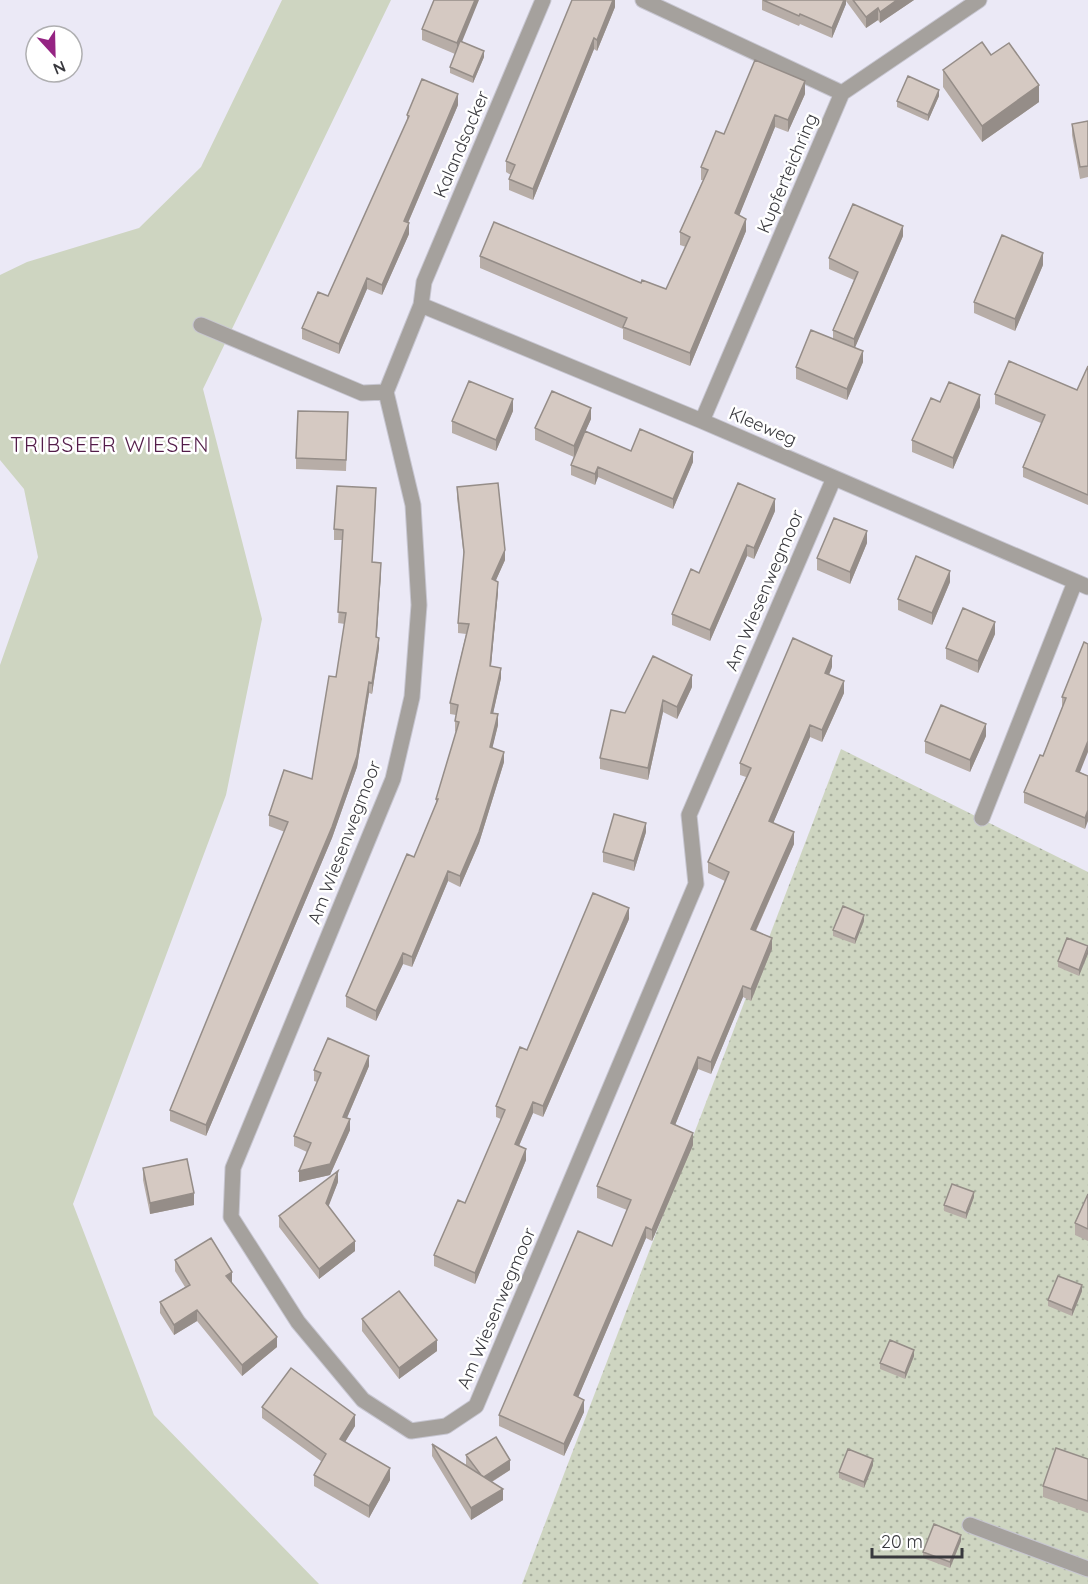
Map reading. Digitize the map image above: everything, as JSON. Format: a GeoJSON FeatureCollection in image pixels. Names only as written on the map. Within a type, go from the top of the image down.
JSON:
{"type":"FeatureCollection","features":[{"type":"Feature","properties":{"kind":"street","name":"Kalandsacker"},"geometry":{"type":"LineString","coordinates":[[422,305],[424,282],[543,0]]}},
{"type":"Feature","properties":{"kind":"street"},"geometry":{"type":"LineString","coordinates":[[643,0],[842,93],[979,0]]}},
{"type":"Feature","properties":{"kind":"street","name":"Kupferteichring"},"geometry":{"type":"LineString","coordinates":[[702,421],[842,93]]}},
{"type":"Feature","properties":{"kind":"street"},"geometry":{"type":"LineString","coordinates":[[201,324],[362,393],[386,392],[422,305]]}},
{"type":"Feature","properties":{"kind":"street","name":"Kleeweg"},"geometry":{"type":"LineString","coordinates":[[422,305],[702,421],[1082,585]]}},
{"type":"Feature","properties":{"kind":"street","name":"Am Wiesenwegmoor"},"geometry":{"type":"LineString","coordinates":[[386,392],[413,505],[419,605],[412,697],[393,778],[232,1168],[231,1217],[298,1322],[363,1401],[411,1431],[446,1426],[476,1406],[696,884],[689,815],[834,478]]}},
{"type":"Feature","properties":{"kind":"street"},"geometry":{"type":"LineString","coordinates":[[982,818],[1082,585]]}},
{"type":"Feature","properties":{"kind":"street"},"geometry":{"type":"LineString","coordinates":[[970,1525],[1088,1569]]}},
{"type":"Feature","properties":{"kind":"green space"},"geometry":{"type":"Polygon","coordinates":[[[282,0],[391,0],[203,389],[262,619],[226,795],[73,1204],[154,1415],[319,1584],[0,1584],[0,665],[38,557],[24,489],[0,460],[0,275],[27,262],[139,228],[201,167],[282,0]]]}},
{"type":"Feature","properties":{"kind":"green space"},"geometry":{"type":"Polygon","coordinates":[[[841,749],[1088,872],[1088,1584],[522,1584],[841,749]]]}},
{"type":"Feature","properties":{"kind":"building"},"geometry":{"type":"Polygon","coordinates":[[[434,0],[475,0],[457,43],[422,29],[434,0]]]}},
{"type":"Feature","properties":{"kind":"building"},"geometry":{"type":"Polygon","coordinates":[[[572,0],[613,0],[597,40],[594,38],[533,189],[509,179],[515,165],[506,161],[572,0]]]}},
{"type":"Feature","properties":{"kind":"building"},"geometry":{"type":"Polygon","coordinates":[[[763,0],[844,0],[832,28],[763,0]]]}},
{"type":"Feature","properties":{"kind":"building"},"geometry":{"type":"Polygon","coordinates":[[[853,0],[897,0],[880,12],[878,8],[866,17],[853,0]]]}},
{"type":"Feature","properties":{"kind":"building"},"geometry":{"type":"Polygon","coordinates":[[[460,41],[484,51],[473,77],[450,67],[460,41]]]}},
{"type":"Feature","properties":{"kind":"building"},"geometry":{"type":"Polygon","coordinates":[[[982,42],[991,55],[1009,43],[1039,85],[982,126],[943,70],[982,42]]]}},
{"type":"Feature","properties":{"kind":"building"},"geometry":{"type":"Polygon","coordinates":[[[755,60],[805,81],[788,120],[775,115],[735,213],[746,219],[690,353],[623,327],[627,318],[480,256],[494,222],[641,283],[642,280],[666,289],[690,237],[680,232],[708,170],[701,167],[716,131],[724,134],[755,60]]]}},
{"type":"Feature","properties":{"kind":"building"},"geometry":{"type":"Polygon","coordinates":[[[908,76],[939,90],[928,115],[897,101],[908,76]]]}},
{"type":"Feature","properties":{"kind":"building"},"geometry":{"type":"Polygon","coordinates":[[[422,79],[458,94],[404,221],[409,223],[382,285],[367,278],[339,344],[302,328],[318,292],[328,296],[409,116],[407,115],[422,79]]]}},
{"type":"Feature","properties":{"kind":"building"},"geometry":{"type":"Polygon","coordinates":[[[1088,121],[1088,166],[1080,167],[1072,124],[1088,121]]]}},
{"type":"Feature","properties":{"kind":"building"},"geometry":{"type":"Polygon","coordinates":[[[853,204],[903,226],[854,339],[833,330],[858,272],[829,258],[853,204]]]}},
{"type":"Feature","properties":{"kind":"building"},"geometry":{"type":"Polygon","coordinates":[[[1002,235],[1043,253],[1015,319],[974,302],[1002,235]]]}},
{"type":"Feature","properties":{"kind":"building"},"geometry":{"type":"Polygon","coordinates":[[[811,330],[863,351],[847,389],[796,367],[811,330]]]}},
{"type":"Feature","properties":{"kind":"building"},"geometry":{"type":"Polygon","coordinates":[[[1009,361],[1077,390],[1088,366],[1088,495],[1023,467],[1045,415],[995,394],[1009,361]]]}},
{"type":"Feature","properties":{"kind":"building"},"geometry":{"type":"Polygon","coordinates":[[[469,381],[513,399],[496,440],[452,421],[469,381]]]}},
{"type":"Feature","properties":{"kind":"building"},"geometry":{"type":"Polygon","coordinates":[[[949,382],[980,395],[953,458],[912,440],[931,398],[940,402],[949,382]]]}},
{"type":"Feature","properties":{"kind":"building"},"geometry":{"type":"Polygon","coordinates":[[[552,391],[591,408],[574,446],[535,428],[552,391]]]}},
{"type":"Feature","properties":{"kind":"building"},"geometry":{"type":"Polygon","coordinates":[[[298,411],[348,412],[346,460],[296,458],[298,411]]]}},
{"type":"Feature","properties":{"kind":"building"},"geometry":{"type":"Polygon","coordinates":[[[640,429],[693,452],[673,499],[598,467],[595,474],[571,465],[585,431],[631,451],[640,429]]]}},
{"type":"Feature","properties":{"kind":"building"},"geometry":{"type":"Polygon","coordinates":[[[498,483],[505,550],[492,579],[498,582],[490,666],[501,668],[491,713],[498,714],[490,747],[504,752],[479,832],[460,876],[448,871],[412,957],[403,953],[376,1011],[346,996],[407,854],[414,857],[438,799],[436,799],[459,722],[455,721],[458,705],[450,703],[469,624],[458,623],[464,552],[457,487],[498,483]]]}},
{"type":"Feature","properties":{"kind":"building"},"geometry":{"type":"Polygon","coordinates":[[[738,483],[775,499],[754,548],[747,545],[710,630],[672,614],[691,569],[699,573],[738,483]]]}},
{"type":"Feature","properties":{"kind":"building"},"geometry":{"type":"Polygon","coordinates":[[[337,486],[376,488],[372,562],[381,563],[376,637],[379,638],[372,683],[369,682],[357,756],[332,827],[206,1125],[170,1110],[288,822],[269,815],[284,770],[312,779],[329,676],[336,677],[346,613],[338,612],[343,530],[334,529],[337,486]]]}},
{"type":"Feature","properties":{"kind":"building"},"geometry":{"type":"Polygon","coordinates":[[[834,518],[867,531],[850,572],[817,558],[834,518]]]}},
{"type":"Feature","properties":{"kind":"building"},"geometry":{"type":"Polygon","coordinates":[[[916,556],[950,571],[932,613],[898,599],[916,556]]]}},
{"type":"Feature","properties":{"kind":"building"},"geometry":{"type":"Polygon","coordinates":[[[963,608],[995,622],[978,661],[946,648],[963,608]]]}},
{"type":"Feature","properties":{"kind":"building"},"geometry":{"type":"Polygon","coordinates":[[[793,638],[832,656],[825,673],[844,681],[822,730],[810,725],[769,821],[794,832],[751,929],[772,938],[751,989],[743,986],[711,1062],[698,1057],[671,1123],[693,1133],[652,1230],[646,1227],[574,1395],[584,1400],[564,1444],[499,1415],[578,1231],[612,1246],[631,1200],[597,1186],[729,872],[708,862],[751,768],[740,763],[793,638]]]}},
{"type":"Feature","properties":{"kind":"building"},"geometry":{"type":"Polygon","coordinates":[[[1084,642],[1088,644],[1088,741],[1076,771],[1088,776],[1088,810],[1085,818],[1024,792],[1040,755],[1043,756],[1066,698],[1062,697],[1084,642]]]}},
{"type":"Feature","properties":{"kind":"building"},"geometry":{"type":"Polygon","coordinates":[[[653,656],[692,675],[677,707],[663,700],[648,768],[600,758],[611,710],[625,713],[653,656]]]}},
{"type":"Feature","properties":{"kind":"building"},"geometry":{"type":"Polygon","coordinates":[[[941,705],[986,724],[970,760],[925,741],[941,705]]]}},
{"type":"Feature","properties":{"kind":"building"},"geometry":{"type":"Polygon","coordinates":[[[614,814],[646,823],[634,861],[603,852],[614,814]]]}},
{"type":"Feature","properties":{"kind":"building"},"geometry":{"type":"Polygon","coordinates":[[[593,893],[629,908],[543,1106],[533,1102],[515,1144],[526,1149],[475,1273],[434,1255],[458,1200],[465,1203],[505,1110],[496,1106],[520,1047],[527,1050],[593,893]]]}},
{"type":"Feature","properties":{"kind":"building"},"geometry":{"type":"Polygon","coordinates":[[[843,906],[864,915],[855,939],[833,930],[843,906]]]}},
{"type":"Feature","properties":{"kind":"building"},"geometry":{"type":"Polygon","coordinates":[[[1067,938],[1088,946],[1079,970],[1058,961],[1067,938]]]}},
{"type":"Feature","properties":{"kind":"building"},"geometry":{"type":"Polygon","coordinates":[[[328,1038],[369,1056],[343,1117],[350,1119],[330,1164],[299,1171],[311,1143],[294,1136],[321,1073],[314,1070],[328,1038]]]}},
{"type":"Feature","properties":{"kind":"building"},"geometry":{"type":"Polygon","coordinates":[[[187,1159],[194,1193],[150,1203],[143,1168],[187,1159]]]}},
{"type":"Feature","properties":{"kind":"building"},"geometry":{"type":"Polygon","coordinates":[[[338,1171],[326,1203],[355,1241],[319,1269],[279,1216],[338,1171]]]}},
{"type":"Feature","properties":{"kind":"building"},"geometry":{"type":"Polygon","coordinates":[[[952,1184],[974,1192],[966,1213],[944,1205],[952,1184]]]}},
{"type":"Feature","properties":{"kind":"building"},"geometry":{"type":"Polygon","coordinates":[[[1088,1194],[1088,1229],[1075,1223],[1088,1194]]]}},
{"type":"Feature","properties":{"kind":"building"},"geometry":{"type":"Polygon","coordinates":[[[211,1238],[232,1272],[226,1276],[277,1337],[242,1365],[197,1310],[174,1325],[160,1302],[190,1285],[175,1260],[211,1238]]]}},
{"type":"Feature","properties":{"kind":"building"},"geometry":{"type":"Polygon","coordinates":[[[1058,1276],[1082,1285],[1072,1310],[1048,1300],[1058,1276]]]}},
{"type":"Feature","properties":{"kind":"building"},"geometry":{"type":"Polygon","coordinates":[[[399,1291],[437,1340],[399,1368],[362,1319],[399,1291]]]}},
{"type":"Feature","properties":{"kind":"building"},"geometry":{"type":"Polygon","coordinates":[[[890,1340],[914,1350],[905,1373],[880,1363],[890,1340]]]}},
{"type":"Feature","properties":{"kind":"building"},"geometry":{"type":"Polygon","coordinates":[[[291,1368],[355,1415],[340,1439],[390,1468],[369,1506],[314,1475],[326,1454],[262,1407],[291,1368]]]}},
{"type":"Feature","properties":{"kind":"building"},"geometry":{"type":"Polygon","coordinates":[[[496,1437],[510,1460],[484,1477],[466,1455],[496,1437]]]}},
{"type":"Feature","properties":{"kind":"building"},"geometry":{"type":"Polygon","coordinates":[[[432,1444],[503,1489],[471,1508],[432,1444]]]}},
{"type":"Feature","properties":{"kind":"building"},"geometry":{"type":"Polygon","coordinates":[[[1056,1448],[1088,1459],[1088,1501],[1043,1486],[1056,1448]]]}},
{"type":"Feature","properties":{"kind":"building"},"geometry":{"type":"Polygon","coordinates":[[[848,1449],[873,1459],[864,1482],[839,1472],[848,1449]]]}},
{"type":"Feature","properties":{"kind":"building"},"geometry":{"type":"Polygon","coordinates":[[[934,1524],[961,1535],[950,1562],[923,1552],[934,1524]]]}},
{"type":"Feature","properties":{"kind":"district","name":"TRIBSEER WIESEN"},"geometry":{"type":"Point","coordinates":[110,444]}}]}
